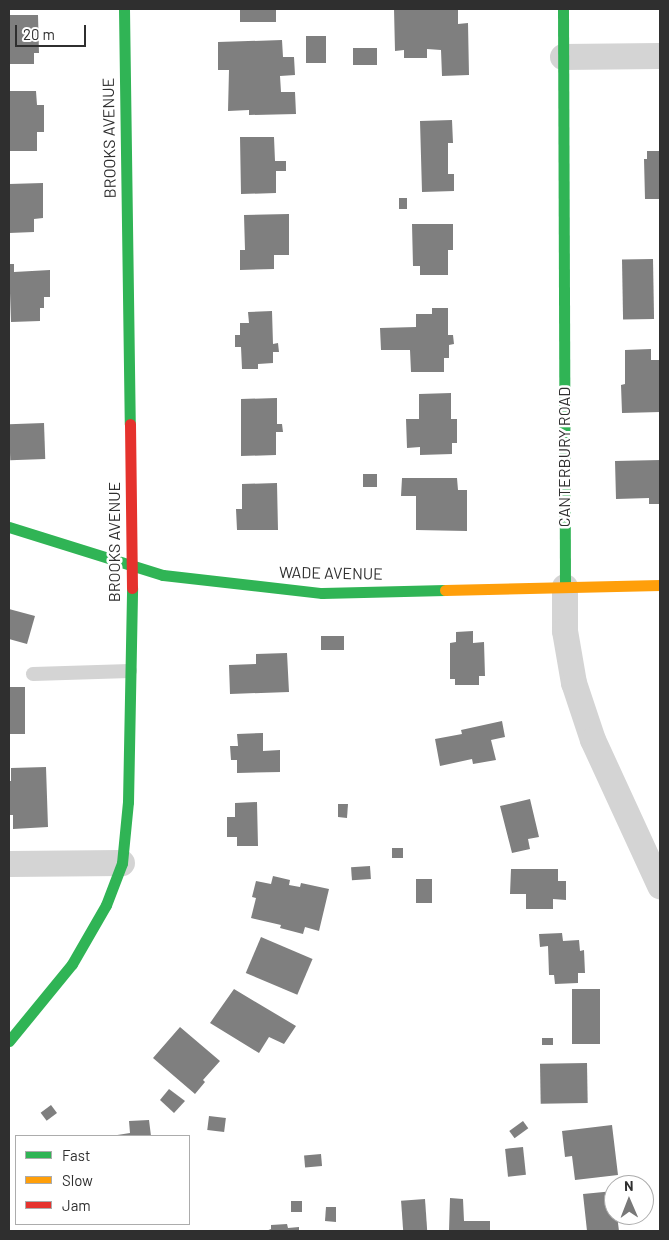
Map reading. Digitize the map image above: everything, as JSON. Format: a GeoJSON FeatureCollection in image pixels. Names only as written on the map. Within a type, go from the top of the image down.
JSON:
{"type":"FeatureCollection","features":[{"type":"Feature","properties":{"kind":"main road","name":"BROOKS AVENUE"},"geometry":{"type":"LineString","coordinates":[[9,1040],[72,964],[106,905],[122,863],[128,802],[132,565],[124,9]]}},
{"type":"Feature","properties":{"kind":"main road","name":"CANTERBURY ROAD"},"geometry":{"type":"LineString","coordinates":[[563,9],[565,587]]}},
{"type":"Feature","properties":{"kind":"main road","name":"WADE AVENUE"},"geometry":{"type":"LineString","coordinates":[[9,527],[175,577],[322,593],[660,585]]}},
{"type":"Feature","properties":{"kind":"street"},"geometry":{"type":"LineString","coordinates":[[563,57],[660,56]]}},
{"type":"Feature","properties":{"kind":"street","name":"CANTERBURY ROAD"},"geometry":{"type":"LineString","coordinates":[[565,587],[565,631],[574,683],[593,740],[660,886]]}},
{"type":"Feature","properties":{"kind":"street"},"geometry":{"type":"LineString","coordinates":[[9,864],[122,863]]}},
{"type":"Feature","properties":{"kind":"lane"},"geometry":{"type":"LineString","coordinates":[[33,674],[130,671]]}},
{"type":"Feature","properties":{"kind":"building"},"geometry":{"type":"Polygon","coordinates":[[[240,9],[276,9],[276,22],[240,22],[240,9]]]}},
{"type":"Feature","properties":{"kind":"building"},"geometry":{"type":"Polygon","coordinates":[[[394,9],[458,9],[458,24],[468,23],[469,75],[442,76],[441,50],[427,49],[427,58],[404,58],[404,50],[395,51],[394,9]]]}},
{"type":"Feature","properties":{"kind":"building"},"geometry":{"type":"Polygon","coordinates":[[[9,15],[38,15],[39,53],[34,53],[34,64],[9,64],[9,15]]]}},
{"type":"Feature","properties":{"kind":"building"},"geometry":{"type":"Polygon","coordinates":[[[306,36],[326,36],[326,63],[306,63],[306,36]]]}},
{"type":"Feature","properties":{"kind":"building"},"geometry":{"type":"Polygon","coordinates":[[[282,40],[283,57],[294,57],[295,75],[280,76],[281,92],[295,92],[296,114],[249,115],[249,110],[228,111],[229,70],[218,70],[218,42],[282,40]]]}},
{"type":"Feature","properties":{"kind":"building"},"geometry":{"type":"Polygon","coordinates":[[[353,48],[377,48],[377,65],[353,65],[353,48]]]}},
{"type":"Feature","properties":{"kind":"building"},"geometry":{"type":"Polygon","coordinates":[[[9,91],[36,91],[37,105],[44,105],[44,132],[37,132],[37,151],[9,151],[9,91]]]}},
{"type":"Feature","properties":{"kind":"building"},"geometry":{"type":"Polygon","coordinates":[[[452,120],[453,143],[448,143],[448,174],[454,174],[454,191],[422,192],[420,121],[452,120]]]}},
{"type":"Feature","properties":{"kind":"building"},"geometry":{"type":"Polygon","coordinates":[[[240,137],[274,137],[275,161],[286,161],[286,171],[276,171],[276,193],[241,194],[240,137]]]}},
{"type":"Feature","properties":{"kind":"building"},"geometry":{"type":"Polygon","coordinates":[[[647,151],[660,151],[660,199],[645,199],[644,159],[647,159],[647,151]]]}},
{"type":"Feature","properties":{"kind":"building"},"geometry":{"type":"Polygon","coordinates":[[[43,183],[43,218],[34,219],[34,232],[9,233],[9,184],[43,183]]]}},
{"type":"Feature","properties":{"kind":"building"},"geometry":{"type":"Polygon","coordinates":[[[399,198],[407,198],[407,209],[399,209],[399,198]]]}},
{"type":"Feature","properties":{"kind":"building"},"geometry":{"type":"Polygon","coordinates":[[[289,214],[289,255],[274,255],[274,269],[240,270],[240,250],[245,250],[244,215],[289,214]]]}},
{"type":"Feature","properties":{"kind":"building"},"geometry":{"type":"Polygon","coordinates":[[[412,224],[453,224],[453,250],[448,250],[448,275],[420,275],[420,266],[413,266],[412,224]]]}},
{"type":"Feature","properties":{"kind":"building"},"geometry":{"type":"Polygon","coordinates":[[[653,259],[654,319],[623,320],[622,260],[653,259]]]}},
{"type":"Feature","properties":{"kind":"building"},"geometry":{"type":"Polygon","coordinates":[[[9,264],[14,264],[14,272],[50,270],[50,297],[44,297],[44,308],[40,308],[40,321],[11,322],[9,264]]]}},
{"type":"Feature","properties":{"kind":"building"},"geometry":{"type":"Polygon","coordinates":[[[432,308],[448,308],[448,335],[453,335],[454,344],[449,345],[449,358],[444,358],[444,372],[411,372],[410,350],[381,350],[380,328],[416,327],[416,314],[432,314],[432,308]]]}},
{"type":"Feature","properties":{"kind":"building"},"geometry":{"type":"Polygon","coordinates":[[[272,311],[273,344],[278,343],[279,352],[273,352],[273,363],[258,364],[258,369],[242,369],[241,347],[235,347],[235,335],[240,335],[240,323],[249,323],[248,312],[272,311]]]}},
{"type":"Feature","properties":{"kind":"building"},"geometry":{"type":"Polygon","coordinates":[[[651,349],[651,360],[660,360],[660,412],[622,413],[621,385],[625,384],[625,350],[651,349]]]}},
{"type":"Feature","properties":{"kind":"building"},"geometry":{"type":"Polygon","coordinates":[[[451,393],[451,419],[457,419],[457,443],[452,443],[452,454],[420,455],[420,447],[407,448],[406,419],[419,419],[419,394],[451,393]]]}},
{"type":"Feature","properties":{"kind":"building"},"geometry":{"type":"Polygon","coordinates":[[[277,398],[277,424],[282,424],[283,432],[276,432],[276,455],[241,456],[241,399],[277,398]]]}},
{"type":"Feature","properties":{"kind":"building"},"geometry":{"type":"Polygon","coordinates":[[[44,423],[45,459],[10,460],[9,424],[44,423]]]}},
{"type":"Feature","properties":{"kind":"building"},"geometry":{"type":"Polygon","coordinates":[[[660,460],[660,504],[649,504],[649,498],[616,499],[615,461],[660,460]]]}},
{"type":"Feature","properties":{"kind":"building"},"geometry":{"type":"Polygon","coordinates":[[[363,474],[377,474],[377,487],[363,487],[363,474]]]}},
{"type":"Feature","properties":{"kind":"building"},"geometry":{"type":"Polygon","coordinates":[[[402,478],[457,478],[458,490],[467,490],[467,531],[416,530],[416,496],[401,496],[402,478]]]}},
{"type":"Feature","properties":{"kind":"building"},"geometry":{"type":"Polygon","coordinates":[[[277,483],[278,530],[237,530],[236,509],[242,509],[242,484],[277,483]]]}},
{"type":"Feature","properties":{"kind":"building"},"geometry":{"type":"Polygon","coordinates":[[[9,609],[35,616],[27,644],[9,639],[9,609]]]}},
{"type":"Feature","properties":{"kind":"building"},"geometry":{"type":"Polygon","coordinates":[[[473,631],[473,643],[484,642],[485,676],[479,676],[479,685],[455,685],[455,679],[450,679],[450,643],[456,642],[456,632],[473,631]]]}},
{"type":"Feature","properties":{"kind":"building"},"geometry":{"type":"Polygon","coordinates":[[[321,636],[344,636],[344,650],[321,650],[321,636]]]}},
{"type":"Feature","properties":{"kind":"building"},"geometry":{"type":"Polygon","coordinates":[[[287,653],[289,692],[230,694],[229,665],[256,664],[256,654],[287,653]]]}},
{"type":"Feature","properties":{"kind":"building"},"geometry":{"type":"Polygon","coordinates":[[[9,687],[25,687],[25,734],[9,734],[9,687]]]}},
{"type":"Feature","properties":{"kind":"building"},"geometry":{"type":"Polygon","coordinates":[[[502,721],[505,737],[491,740],[496,760],[473,764],[472,759],[440,766],[435,739],[462,734],[461,730],[502,721]]]}},
{"type":"Feature","properties":{"kind":"building"},"geometry":{"type":"Polygon","coordinates":[[[263,733],[263,751],[280,750],[280,772],[237,773],[237,760],[231,760],[230,746],[238,746],[237,734],[263,733]]]}},
{"type":"Feature","properties":{"kind":"building"},"geometry":{"type":"Polygon","coordinates":[[[46,767],[48,827],[13,829],[13,815],[9,815],[11,768],[46,767]]]}},
{"type":"Feature","properties":{"kind":"building"},"geometry":{"type":"Polygon","coordinates":[[[530,799],[539,837],[528,839],[530,849],[512,853],[500,806],[530,799]]]}},
{"type":"Feature","properties":{"kind":"building"},"geometry":{"type":"Polygon","coordinates":[[[257,802],[258,846],[237,846],[237,837],[227,837],[227,817],[235,817],[235,803],[257,802]]]}},
{"type":"Feature","properties":{"kind":"building"},"geometry":{"type":"Polygon","coordinates":[[[338,804],[348,804],[347,818],[338,817],[338,804]]]}},
{"type":"Feature","properties":{"kind":"building"},"geometry":{"type":"Polygon","coordinates":[[[392,848],[403,848],[403,858],[392,858],[392,848]]]}},
{"type":"Feature","properties":{"kind":"building"},"geometry":{"type":"Polygon","coordinates":[[[370,866],[371,879],[352,880],[351,867],[370,866]]]}},
{"type":"Feature","properties":{"kind":"building"},"geometry":{"type":"Polygon","coordinates":[[[511,869],[558,869],[558,881],[566,881],[566,900],[553,899],[553,909],[526,909],[526,894],[510,894],[511,869]]]}},
{"type":"Feature","properties":{"kind":"building"},"geometry":{"type":"Polygon","coordinates":[[[273,876],[290,880],[289,885],[300,887],[301,883],[329,889],[319,931],[305,927],[303,934],[280,928],[281,925],[251,918],[256,898],[252,897],[256,881],[271,884],[273,876]]]}},
{"type":"Feature","properties":{"kind":"building"},"geometry":{"type":"Polygon","coordinates":[[[416,879],[432,879],[432,903],[416,903],[416,879]]]}},
{"type":"Feature","properties":{"kind":"building"},"geometry":{"type":"Polygon","coordinates":[[[562,933],[563,941],[579,940],[580,951],[584,950],[585,973],[578,973],[578,983],[555,984],[554,975],[549,975],[548,946],[540,947],[539,934],[562,933]]]}},
{"type":"Feature","properties":{"kind":"building"},"geometry":{"type":"Polygon","coordinates":[[[261,937],[313,959],[297,995],[246,973],[261,937]]]}},
{"type":"Feature","properties":{"kind":"building"},"geometry":{"type":"Polygon","coordinates":[[[234,989],[296,1026],[284,1044],[269,1037],[259,1053],[210,1023],[234,989]]]}},
{"type":"Feature","properties":{"kind":"building"},"geometry":{"type":"Polygon","coordinates":[[[572,989],[600,989],[600,1044],[572,1044],[572,989]]]}},
{"type":"Feature","properties":{"kind":"building"},"geometry":{"type":"Polygon","coordinates":[[[180,1027],[220,1061],[203,1080],[205,1082],[195,1094],[153,1058],[180,1027]]]}},
{"type":"Feature","properties":{"kind":"building"},"geometry":{"type":"Polygon","coordinates":[[[542,1038],[553,1038],[553,1045],[542,1045],[542,1038]]]}},
{"type":"Feature","properties":{"kind":"building"},"geometry":{"type":"Polygon","coordinates":[[[587,1063],[588,1103],[541,1104],[540,1064],[587,1063]]]}},
{"type":"Feature","properties":{"kind":"building"},"geometry":{"type":"Polygon","coordinates":[[[169,1089],[185,1101],[174,1113],[160,1100],[169,1089]]]}},
{"type":"Feature","properties":{"kind":"building"},"geometry":{"type":"Polygon","coordinates":[[[51,1105],[57,1113],[47,1121],[41,1113],[51,1105]]]}},
{"type":"Feature","properties":{"kind":"building"},"geometry":{"type":"Polygon","coordinates":[[[209,1116],[226,1118],[224,1132],[207,1130],[209,1116]]]}},
{"type":"Feature","properties":{"kind":"building"},"geometry":{"type":"Polygon","coordinates":[[[149,1120],[151,1135],[117,1135],[130,1133],[129,1121],[149,1120]]]}},
{"type":"Feature","properties":{"kind":"building"},"geometry":{"type":"Polygon","coordinates":[[[523,1121],[528,1128],[515,1138],[509,1131],[523,1121]]]}},
{"type":"Feature","properties":{"kind":"building"},"geometry":{"type":"Polygon","coordinates":[[[612,1125],[618,1175],[604,1175],[604,1177],[575,1180],[572,1156],[565,1157],[562,1131],[612,1125]]]}},
{"type":"Feature","properties":{"kind":"building"},"geometry":{"type":"Polygon","coordinates":[[[523,1147],[526,1175],[508,1177],[505,1149],[523,1147]]]}},
{"type":"Feature","properties":{"kind":"building"},"geometry":{"type":"Polygon","coordinates":[[[321,1154],[322,1166],[305,1167],[304,1155],[321,1154]]]}},
{"type":"Feature","properties":{"kind":"building"},"geometry":{"type":"Polygon","coordinates":[[[604,1192],[604,1225],[618,1225],[619,1231],[587,1231],[583,1194],[604,1192]]]}},
{"type":"Feature","properties":{"kind":"building"},"geometry":{"type":"Polygon","coordinates":[[[450,1198],[463,1199],[464,1221],[490,1221],[490,1231],[449,1231],[450,1198]]]}},
{"type":"Feature","properties":{"kind":"building"},"geometry":{"type":"Polygon","coordinates":[[[425,1199],[427,1231],[403,1231],[401,1201],[425,1199]]]}},
{"type":"Feature","properties":{"kind":"building"},"geometry":{"type":"Polygon","coordinates":[[[291,1201],[302,1201],[302,1212],[291,1212],[291,1201]]]}},
{"type":"Feature","properties":{"kind":"building"},"geometry":{"type":"Polygon","coordinates":[[[326,1207],[336,1207],[336,1222],[325,1221],[326,1207]]]}},
{"type":"Feature","properties":{"kind":"building"},"geometry":{"type":"Polygon","coordinates":[[[287,1224],[288,1228],[299,1227],[299,1231],[266,1231],[271,1229],[271,1225],[287,1224]]]}},
{"type":"Feature","properties":{"kind":"traffic: fast"},"geometry":{"type":"LineString","coordinates":[[124,9],[130,424]]}},
{"type":"Feature","properties":{"kind":"traffic: fast"},"geometry":{"type":"LineString","coordinates":[[563,9],[565,587]]}},
{"type":"Feature","properties":{"kind":"traffic: fast"},"geometry":{"type":"LineString","coordinates":[[9,527],[163,575],[322,593],[445,590]]}},
{"type":"Feature","properties":{"kind":"traffic: fast"},"geometry":{"type":"LineString","coordinates":[[9,1041],[72,964],[106,905],[122,863],[128,802],[132,588]]}},
{"type":"Feature","properties":{"kind":"traffic: slow"},"geometry":{"type":"LineString","coordinates":[[445,590],[660,585]]}},
{"type":"Feature","properties":{"kind":"traffic: jam"},"geometry":{"type":"LineString","coordinates":[[130,424],[132,588]]}}]}
